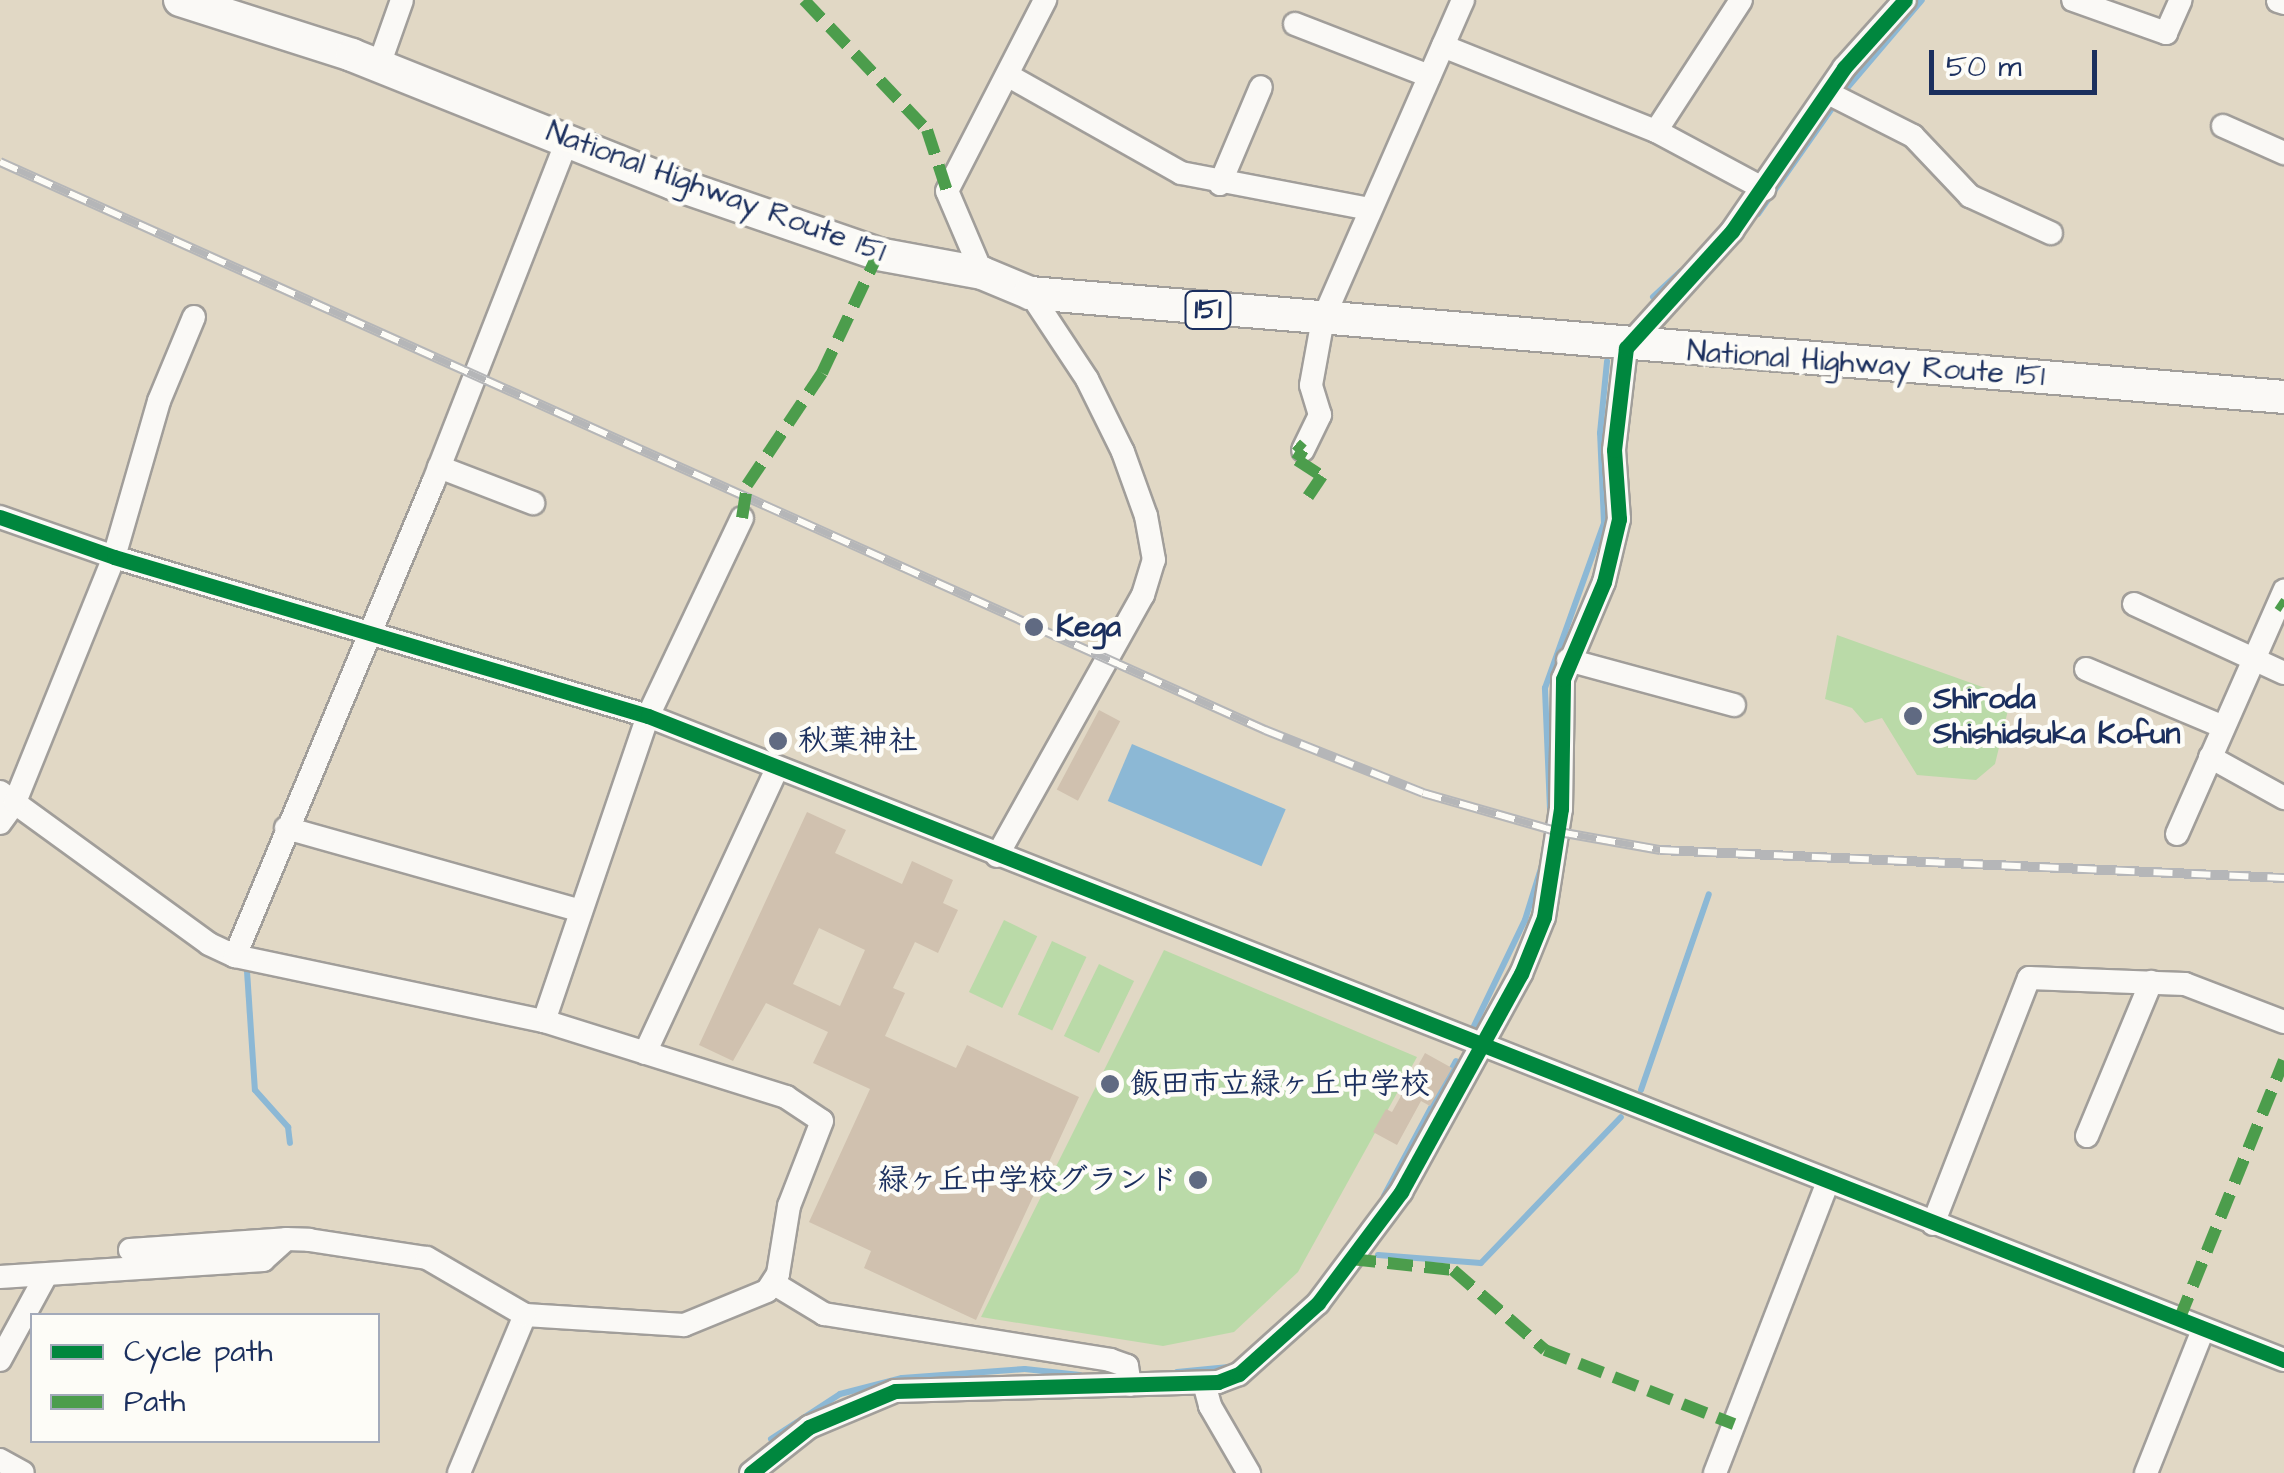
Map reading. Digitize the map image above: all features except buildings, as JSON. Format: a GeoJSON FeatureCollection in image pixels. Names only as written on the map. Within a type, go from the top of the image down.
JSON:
{"type":"FeatureCollection","features":[{"type":"Feature","properties":{"kind":"highway","name":"National Highway Route 151"},"geometry":{"type":"LineString","coordinates":[[180,0],[379,65],[672,182],[878,254],[982,273],[1030,293],[1626,348],[2284,397]]}},
{"type":"Feature","properties":{"kind":"street"},"geometry":{"type":"LineString","coordinates":[[379,65],[402,0]]}},
{"type":"Feature","properties":{"kind":"street"},"geometry":{"type":"LineString","coordinates":[[982,273],[948,191],[1045,0]]}},
{"type":"Feature","properties":{"kind":"street"},"geometry":{"type":"LineString","coordinates":[[1303,450],[1320,415],[1311,386],[1323,319],[1463,0]]}},
{"type":"Feature","properties":{"kind":"street"},"geometry":{"type":"LineString","coordinates":[[1656,131],[1741,0]]}},
{"type":"Feature","properties":{"kind":"street"},"geometry":{"type":"LineString","coordinates":[[751,1473],[808,1427],[895,1391],[1129,1378],[1204,1382],[1239,1374],[1318,1303],[1402,1192],[1478,1044],[1520,974],[1544,916],[1561,809],[1558,714],[1568,660],[1615,548],[1614,450],[1626,348],[1764,188],[1905,0]]}},
{"type":"Feature","properties":{"kind":"street"},"geometry":{"type":"LineString","coordinates":[[2073,0],[2166,32],[2180,0]]}},
{"type":"Feature","properties":{"kind":"street"},"geometry":{"type":"LineString","coordinates":[[1296,24],[1429,76]]}},
{"type":"Feature","properties":{"kind":"street"},"geometry":{"type":"LineString","coordinates":[[1442,46],[1656,131],[1764,188]]}},
{"type":"Feature","properties":{"kind":"street"},"geometry":{"type":"LineString","coordinates":[[1008,76],[1136,151],[1220,184],[1370,208]]}},
{"type":"Feature","properties":{"kind":"street"},"geometry":{"type":"LineString","coordinates":[[1220,184],[1260,87]]}},
{"type":"Feature","properties":{"kind":"street"},"geometry":{"type":"LineString","coordinates":[[1834,97],[1913,136],[1970,196],[2051,233]]}},
{"type":"Feature","properties":{"kind":"street"},"geometry":{"type":"LineString","coordinates":[[2223,126],[2284,153]]}},
{"type":"Feature","properties":{"kind":"street"},"geometry":{"type":"LineString","coordinates":[[234,956],[366,631],[442,460],[562,154]]}},
{"type":"Feature","properties":{"kind":"street"},"geometry":{"type":"LineString","coordinates":[[997,856],[1143,595],[1154,560],[1122,452],[1087,379],[1030,293]]}},
{"type":"Feature","properties":{"kind":"street"},"geometry":{"type":"LineString","coordinates":[[0,823],[114,557],[159,401],[194,317]]}},
{"type":"Feature","properties":{"kind":"street"},"geometry":{"type":"LineString","coordinates":[[442,460],[533,502]]}},
{"type":"Feature","properties":{"kind":"street"},"geometry":{"type":"LineString","coordinates":[[0,517],[114,557],[648,716],[2203,1330],[2282,1353]]}},
{"type":"Feature","properties":{"kind":"street"},"geometry":{"type":"LineString","coordinates":[[544,1021],[648,716],[742,518]]}},
{"type":"Feature","properties":{"kind":"street"},"geometry":{"type":"LineString","coordinates":[[2178,834],[2284,592]]}},
{"type":"Feature","properties":{"kind":"street"},"geometry":{"type":"LineString","coordinates":[[2134,604],[2284,673]]}},
{"type":"Feature","properties":{"kind":"street"},"geometry":{"type":"LineString","coordinates":[[1568,660],[1734,705]]}},
{"type":"Feature","properties":{"kind":"street"},"geometry":{"type":"LineString","coordinates":[[2086,668],[2223,727]]}},
{"type":"Feature","properties":{"kind":"street"},"geometry":{"type":"LineString","coordinates":[[2210,757],[2284,798]]}},
{"type":"Feature","properties":{"kind":"street"},"geometry":{"type":"LineString","coordinates":[[645,1054],[776,769]]}},
{"type":"Feature","properties":{"kind":"street"},"geometry":{"type":"LineString","coordinates":[[8,797],[194,934],[234,956],[544,1021],[786,1098],[822,1121],[789,1206],[773,1282],[739,1307],[684,1325],[525,1315],[428,1258],[394,1248],[286,1239],[130,1250]]}},
{"type":"Feature","properties":{"kind":"street"},"geometry":{"type":"LineString","coordinates":[[286,828],[581,911]]}},
{"type":"Feature","properties":{"kind":"street"},"geometry":{"type":"LineString","coordinates":[[1933,1224],[2029,978],[2185,984],[2284,1022]]}},
{"type":"Feature","properties":{"kind":"street"},"geometry":{"type":"LineString","coordinates":[[2086,1136],[2151,982]]}},
{"type":"Feature","properties":{"kind":"street"},"geometry":{"type":"LineString","coordinates":[[1715,1473],[1828,1182]]}},
{"type":"Feature","properties":{"kind":"street"},"geometry":{"type":"LineString","coordinates":[[0,1277],[44,1278],[263,1260],[286,1239]]}},
{"type":"Feature","properties":{"kind":"street"},"geometry":{"type":"LineString","coordinates":[[0,1360],[44,1278]]}},
{"type":"Feature","properties":{"kind":"street"},"geometry":{"type":"LineString","coordinates":[[773,1282],[824,1314],[1129,1378]]}},
{"type":"Feature","properties":{"kind":"street"},"geometry":{"type":"LineString","coordinates":[[459,1473],[525,1315]]}},
{"type":"Feature","properties":{"kind":"street"},"geometry":{"type":"LineString","coordinates":[[2146,1473],[2203,1330]]}},
{"type":"Feature","properties":{"kind":"street"},"geometry":{"type":"LineString","coordinates":[[1204,1382],[1210,1406],[1250,1473]]}},
{"type":"Feature","properties":{"kind":"street"},"geometry":{"type":"LineString","coordinates":[[0,1460],[23,1473]]}},
{"type":"Feature","properties":{"kind":"green space"},"geometry":{"type":"Polygon","coordinates":[[[1837,635],[2002,694],[2009,706],[1995,764],[1976,780],[1917,775],[1882,718],[1865,723],[1852,708],[1825,699],[1837,635]]]}},
{"type":"Feature","properties":{"kind":"green space"},"geometry":{"type":"Polygon","coordinates":[[[1004,920],[1037,936],[1002,1008],[969,992],[1004,920]]]}},
{"type":"Feature","properties":{"kind":"green space"},"geometry":{"type":"Polygon","coordinates":[[[1052,941],[1086,957],[1052,1030],[1018,1014],[1052,941]]]}},
{"type":"Feature","properties":{"kind":"green space","name":"緑ヶ丘中学校グランド"},"geometry":{"type":"Polygon","coordinates":[[[1164,950],[1417,1057],[1298,1272],[1234,1332],[1163,1346],[981,1317],[1164,950]]]}},
{"type":"Feature","properties":{"kind":"green space"},"geometry":{"type":"Polygon","coordinates":[[[1099,964],[1134,981],[1099,1053],[1064,1036],[1099,964]]]}},
{"type":"Feature","properties":{"kind":"water"},"geometry":{"type":"Polygon","coordinates":[[[1132,744],[1286,809],[1261,866],[1108,801],[1132,744]]]}},
{"type":"Feature","properties":{"kind":"waterway"},"geometry":{"type":"LineString","coordinates":[[1842,94],[1922,0]]}},
{"type":"Feature","properties":{"kind":"waterway"},"geometry":{"type":"LineString","coordinates":[[1758,214],[1835,104]]}},
{"type":"Feature","properties":{"kind":"waterway"},"geometry":{"type":"LineString","coordinates":[[1653,297],[1681,271]]}},
{"type":"Feature","properties":{"kind":"waterway"},"geometry":{"type":"LineString","coordinates":[[1550,809],[1545,688],[1604,523],[1600,433],[1607,361]]}},
{"type":"Feature","properties":{"kind":"waterway"},"geometry":{"type":"LineString","coordinates":[[1473,1028],[1525,920],[1542,865]]}},
{"type":"Feature","properties":{"kind":"waterway"},"geometry":{"type":"LineString","coordinates":[[1641,1090],[1709,894]]}},
{"type":"Feature","properties":{"kind":"waterway"},"geometry":{"type":"LineString","coordinates":[[247,971],[255,1090],[288,1127],[290,1143]]}},
{"type":"Feature","properties":{"kind":"waterway"},"geometry":{"type":"LineString","coordinates":[[1384,1196],[1456,1061]]}},
{"type":"Feature","properties":{"kind":"waterway"},"geometry":{"type":"LineString","coordinates":[[1378,1255],[1481,1263],[1621,1117]]}},
{"type":"Feature","properties":{"kind":"waterway"},"geometry":{"type":"LineString","coordinates":[[1177,1372],[1229,1367]]}},
{"type":"Feature","properties":{"kind":"waterway"},"geometry":{"type":"LineString","coordinates":[[771,1439],[840,1394],[902,1378],[1025,1369],[1080,1375]]}},
{"type":"Feature","properties":{"kind":"railway"},"geometry":{"type":"LineString","coordinates":[[0,162],[1265,730],[1423,793],[1559,832],[1660,850],[2284,878]]}},
{"type":"Feature","properties":{"kind":"marked path"},"geometry":{"type":"LineString","coordinates":[[804,0],[927,130],[947,191]]}},
{"type":"Feature","properties":{"kind":"marked path"},"geometry":{"type":"LineString","coordinates":[[742,518],[747,485],[822,373],[878,254]]}},
{"type":"Feature","properties":{"kind":"marked path"},"geometry":{"type":"LineString","coordinates":[[1296,444],[1303,450],[1297,460],[1322,476],[1308,497]]}},
{"type":"Feature","properties":{"kind":"marked path"},"geometry":{"type":"LineString","coordinates":[[2278,603],[2284,607]]}},
{"type":"Feature","properties":{"kind":"marked path"},"geometry":{"type":"LineString","coordinates":[[2179,1320],[2284,1060]]}},
{"type":"Feature","properties":{"kind":"marked path"},"geometry":{"type":"LineString","coordinates":[[1351,1259],[1453,1270],[1545,1350],[1734,1424]]}},
{"type":"Feature","properties":{"kind":"cycle path"},"geometry":{"type":"LineString","coordinates":[[751,1473],[809,1427],[895,1391],[1218,1382],[1239,1374],[1318,1303],[1401,1192],[1521,974],[1544,917],[1561,809],[1563,679],[1604,582],[1619,519],[1614,450],[1626,348],[1732,231],[1844,68],[1905,0]]}},
{"type":"Feature","properties":{"kind":"cycle path"},"geometry":{"type":"LineString","coordinates":[[0,517],[114,557],[648,716],[2284,1360]]}},
{"type":"Feature","properties":{"kind":"place","name":"Kega"},"geometry":{"type":"Point","coordinates":[1034,627]}},
{"type":"Feature","properties":{"kind":"place","name":"Shiroda Shishidsuka Kofun"},"geometry":{"type":"Point","coordinates":[1913,716]}},
{"type":"Feature","properties":{"kind":"place","name":"秋葉神社"},"geometry":{"type":"Point","coordinates":[778,741]}},
{"type":"Feature","properties":{"kind":"place","name":"飯田市立緑ヶ丘中学校"},"geometry":{"type":"Point","coordinates":[1110,1084]}},
{"type":"Feature","properties":{"kind":"place","name":"緑ヶ丘中学校グランド"},"geometry":{"type":"Point","coordinates":[1198,1180]}}]}
